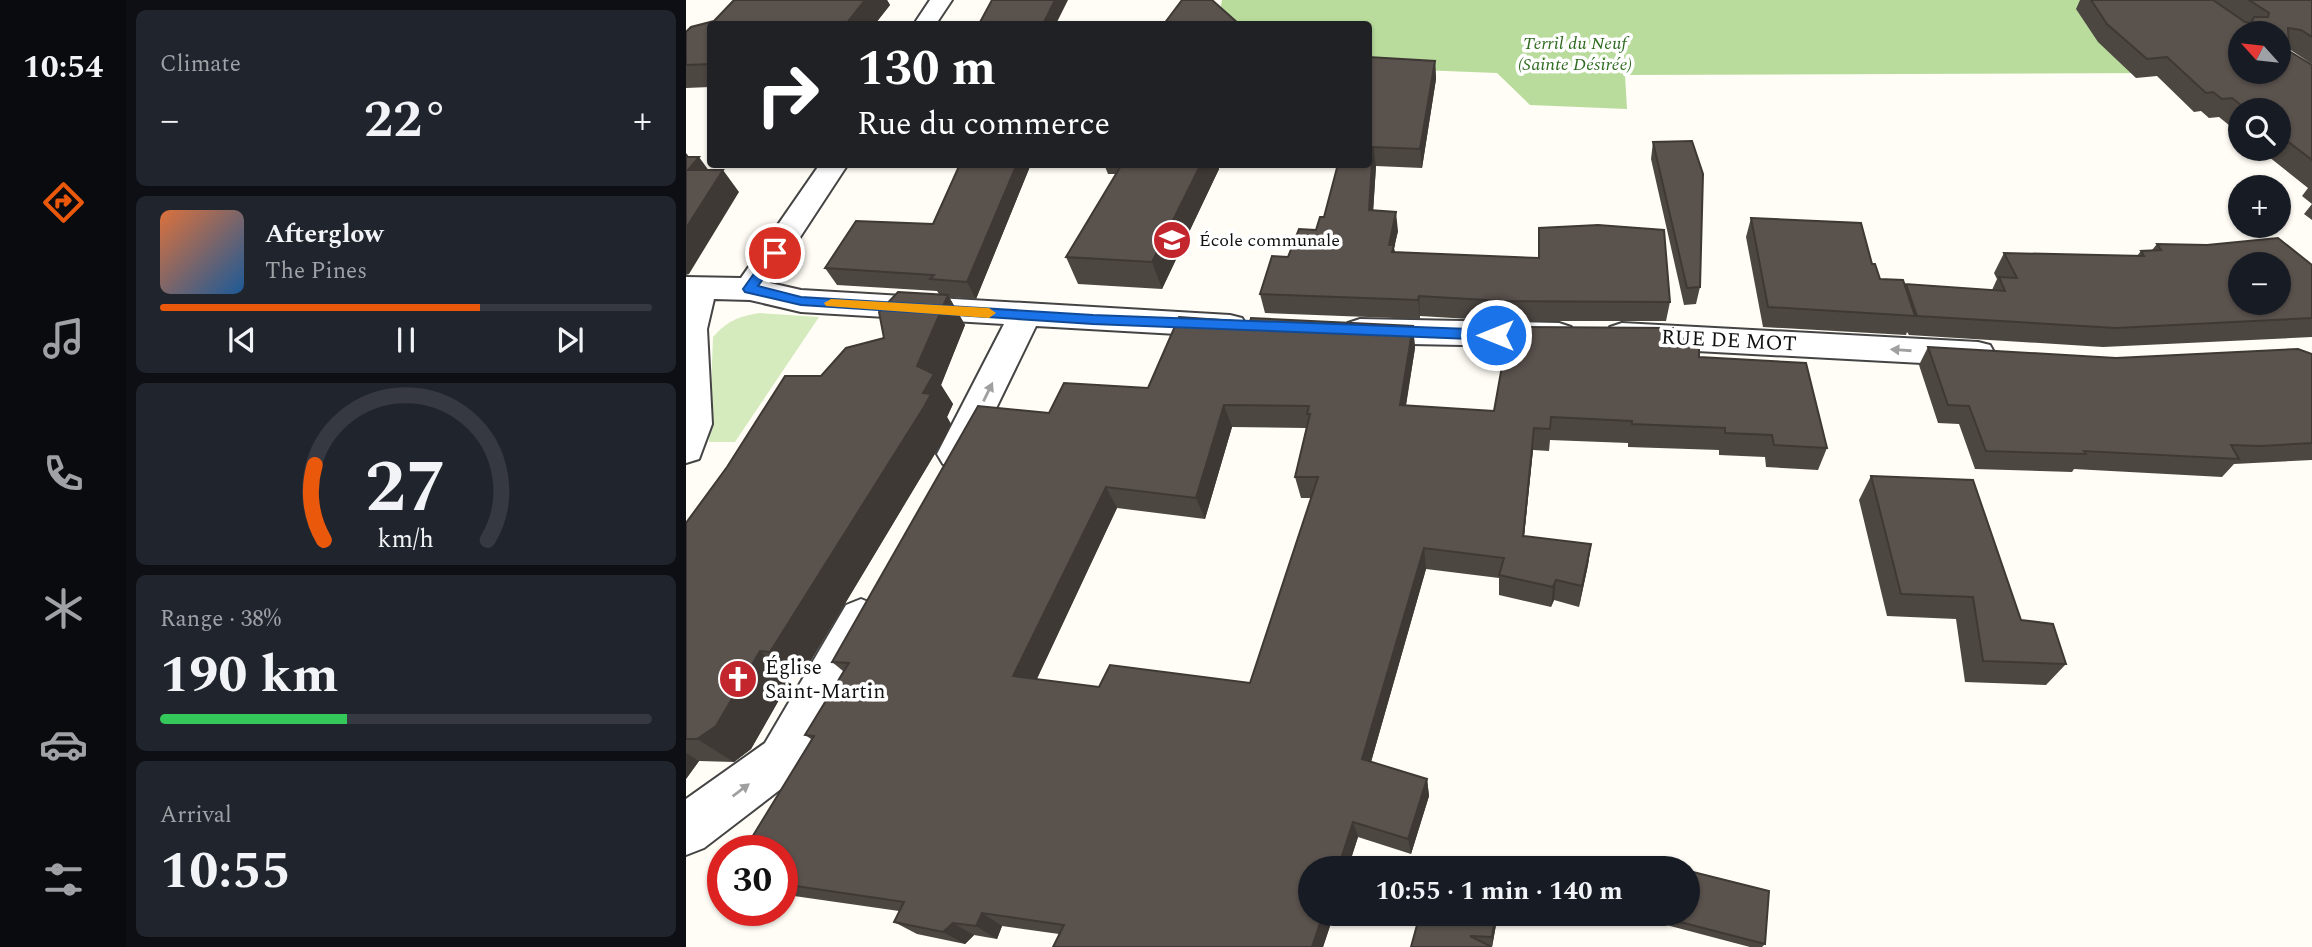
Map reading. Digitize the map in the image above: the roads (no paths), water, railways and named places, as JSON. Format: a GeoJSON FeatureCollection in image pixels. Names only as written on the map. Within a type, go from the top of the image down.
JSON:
{"type":"FeatureCollection","features":[{"type":"Feature","properties":{"kind":"street"},"geometry":{"type":"LineString","coordinates":[[927,21],[941,0]]}},
{"type":"Feature","properties":{"kind":"street"},"geometry":{"type":"LineString","coordinates":[[750,289],[831,168]]}},
{"type":"Feature","properties":{"kind":"street"},"geometry":{"type":"LineString","coordinates":[[686,449],[694,424],[690,329],[693,288],[750,289],[801,301],[1025,316],[1255,327]]}},
{"type":"Feature","properties":{"kind":"street"},"geometry":{"type":"LineString","coordinates":[[934,492],[962,443],[1025,316]]}},
{"type":"Feature","properties":{"kind":"street","name":"RUE DE MOT"},"geometry":{"type":"LineString","coordinates":[[1322,330],[1444,335],[1678,335],[2007,356]]}},
{"type":"Feature","properties":{"kind":"street"},"geometry":{"type":"LineString","coordinates":[[686,830],[782,760],[878,588]]}},
{"type":"Feature","properties":{"kind":"place","name":"École communale"},"geometry":{"type":"Point","coordinates":[1172,240]}},
{"type":"Feature","properties":{"kind":"place","name":"Église Saint-Martin"},"geometry":{"type":"Point","coordinates":[738,679]}},
{"type":"Feature","properties":{"kind":"park label","name":"Terril du Neuf (Sainte Désirée)"},"geometry":{"type":"Point","coordinates":[1575,53]}}]}
